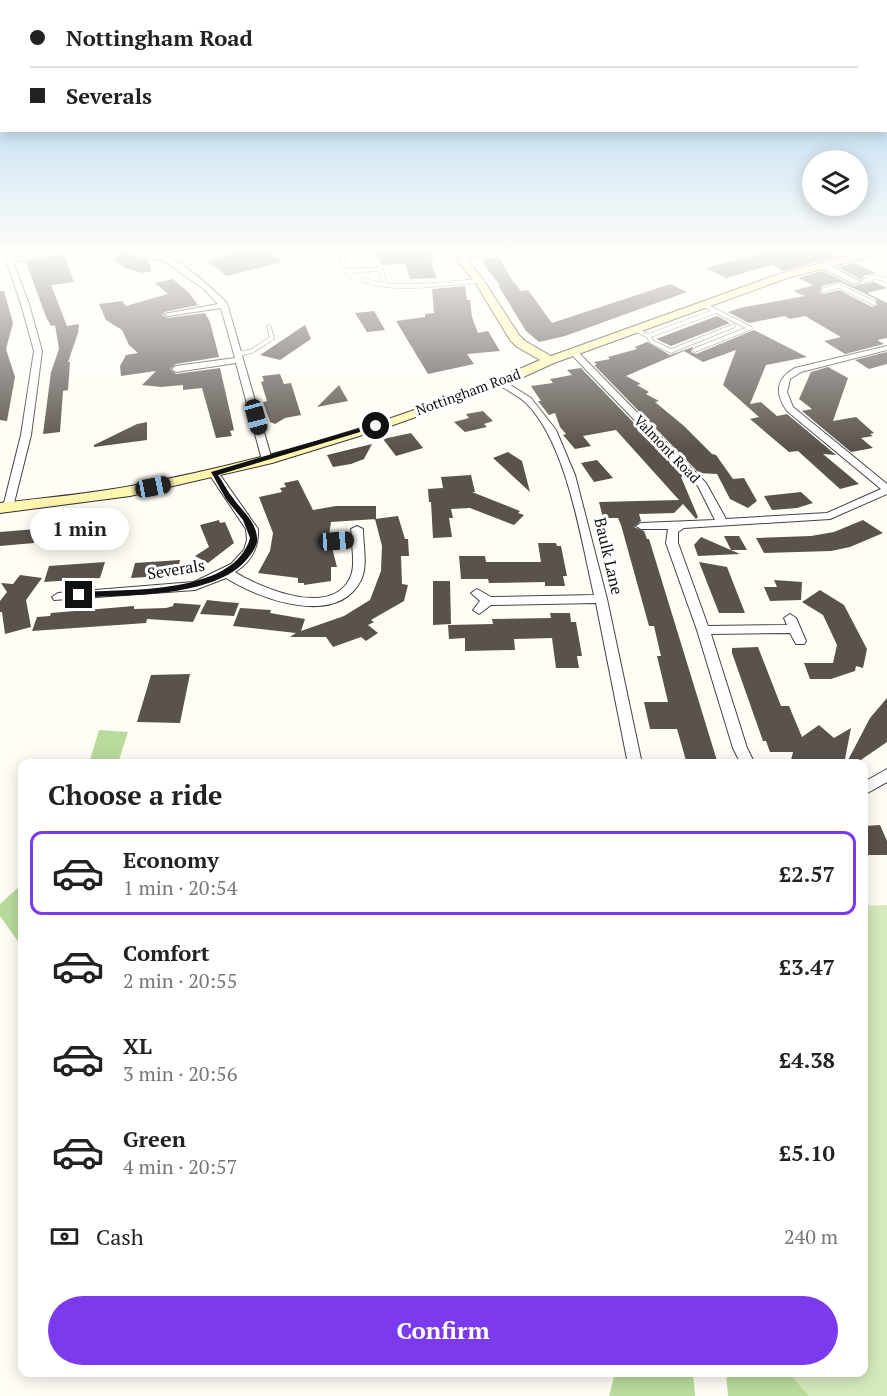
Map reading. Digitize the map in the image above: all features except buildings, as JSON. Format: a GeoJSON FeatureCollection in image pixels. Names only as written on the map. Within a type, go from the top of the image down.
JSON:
{"type":"FeatureCollection","features":[{"type":"Feature","properties":{"kind":"main road"},"geometry":{"type":"LineString","coordinates":[[501,316],[521,344],[550,360]]}},
{"type":"Feature","properties":{"kind":"main road","name":"Nottingham Road"},"geometry":{"type":"LineString","coordinates":[[4,508],[130,491],[214,474],[267,460],[376,426],[501,382],[550,360],[669,316]]}},
{"type":"Feature","properties":{"kind":"street"},"geometry":{"type":"LineString","coordinates":[[4,508],[26,435],[38,351],[27,316]]}},
{"type":"Feature","properties":{"kind":"street"},"geometry":{"type":"LineString","coordinates":[[227,316],[267,460]]}},
{"type":"Feature","properties":{"kind":"street"},"geometry":{"type":"LineString","coordinates":[[641,526],[817,518],[830,516],[887,490],[790,409],[781,391],[788,376],[798,370],[887,348]]}},
{"type":"Feature","properties":{"kind":"street","name":"Valmont Road"},"geometry":{"type":"LineString","coordinates":[[573,352],[702,485],[722,523]]}},
{"type":"Feature","properties":{"kind":"street"},"geometry":{"type":"LineString","coordinates":[[176,369],[239,357]]}},
{"type":"Feature","properties":{"kind":"street","name":"Baulk Lane"},"geometry":{"type":"LineString","coordinates":[[501,382],[528,400],[551,430],[573,483],[601,599],[634,759]]}},
{"type":"Feature","properties":{"kind":"street","name":"Severals"},"geometry":{"type":"LineString","coordinates":[[58,597],[195,586],[227,573],[244,559],[254,538],[247,519],[230,499],[214,474]]}},
{"type":"Feature","properties":{"kind":"street"},"geometry":{"type":"LineString","coordinates":[[682,525],[672,531],[672,543],[746,759]]}},
{"type":"Feature","properties":{"kind":"street"},"geometry":{"type":"LineString","coordinates":[[227,573],[268,594],[308,601],[324,601],[344,593],[355,582],[357,576],[357,534],[336,541]]}},
{"type":"Feature","properties":{"kind":"street"},"geometry":{"type":"LineString","coordinates":[[79,595],[82,583]]}},
{"type":"Feature","properties":{"kind":"street"},"geometry":{"type":"LineString","coordinates":[[477,593],[483,606],[601,599]]}},
{"type":"Feature","properties":{"kind":"street"},"geometry":{"type":"LineString","coordinates":[[703,630],[795,629]]}},
{"type":"Feature","properties":{"kind":"street"},"geometry":{"type":"LineString","coordinates":[[868,787],[887,775]]}},
{"type":"Feature","properties":{"kind":"lane"},"geometry":{"type":"LineString","coordinates":[[648,336],[702,316]]}},
{"type":"Feature","properties":{"kind":"lane"},"geometry":{"type":"LineString","coordinates":[[694,350],[750,328],[726,316]]}},
{"type":"Feature","properties":{"kind":"lane"},"geometry":{"type":"LineString","coordinates":[[635,329],[648,336],[652,342],[670,351],[733,326]]}},
{"type":"Feature","properties":{"kind":"lane"},"geometry":{"type":"LineString","coordinates":[[239,357],[272,338],[269,327]]}},
{"type":"Feature","properties":{"kind":"green space"},"geometry":{"type":"Polygon","coordinates":[[[99,730],[128,732],[119,759],[90,759],[99,730]]]}},
{"type":"Feature","properties":{"kind":"green space"},"geometry":{"type":"Polygon","coordinates":[[[18,888],[18,941],[0,916],[0,904],[18,888]]]}},
{"type":"Feature","properties":{"kind":"green space"},"geometry":{"type":"Polygon","coordinates":[[[887,905],[887,1396],[809,1396],[792,1377],[868,1377],[868,906],[887,905]]]}},
{"type":"Feature","properties":{"kind":"green space"},"geometry":{"type":"Polygon","coordinates":[[[614,1377],[693,1377],[695,1396],[609,1396],[614,1377]]]}},
{"type":"Feature","properties":{"kind":"green space"},"geometry":{"type":"Polygon","coordinates":[[[726,1377],[792,1377],[809,1396],[728,1396],[726,1377]]]}},
{"type":"Feature","properties":{"kind":"route"},"geometry":{"type":"LineString","coordinates":[[79,595],[195,586],[227,573],[244,559],[254,538],[247,519],[230,499],[214,474],[376,426]]}}]}
